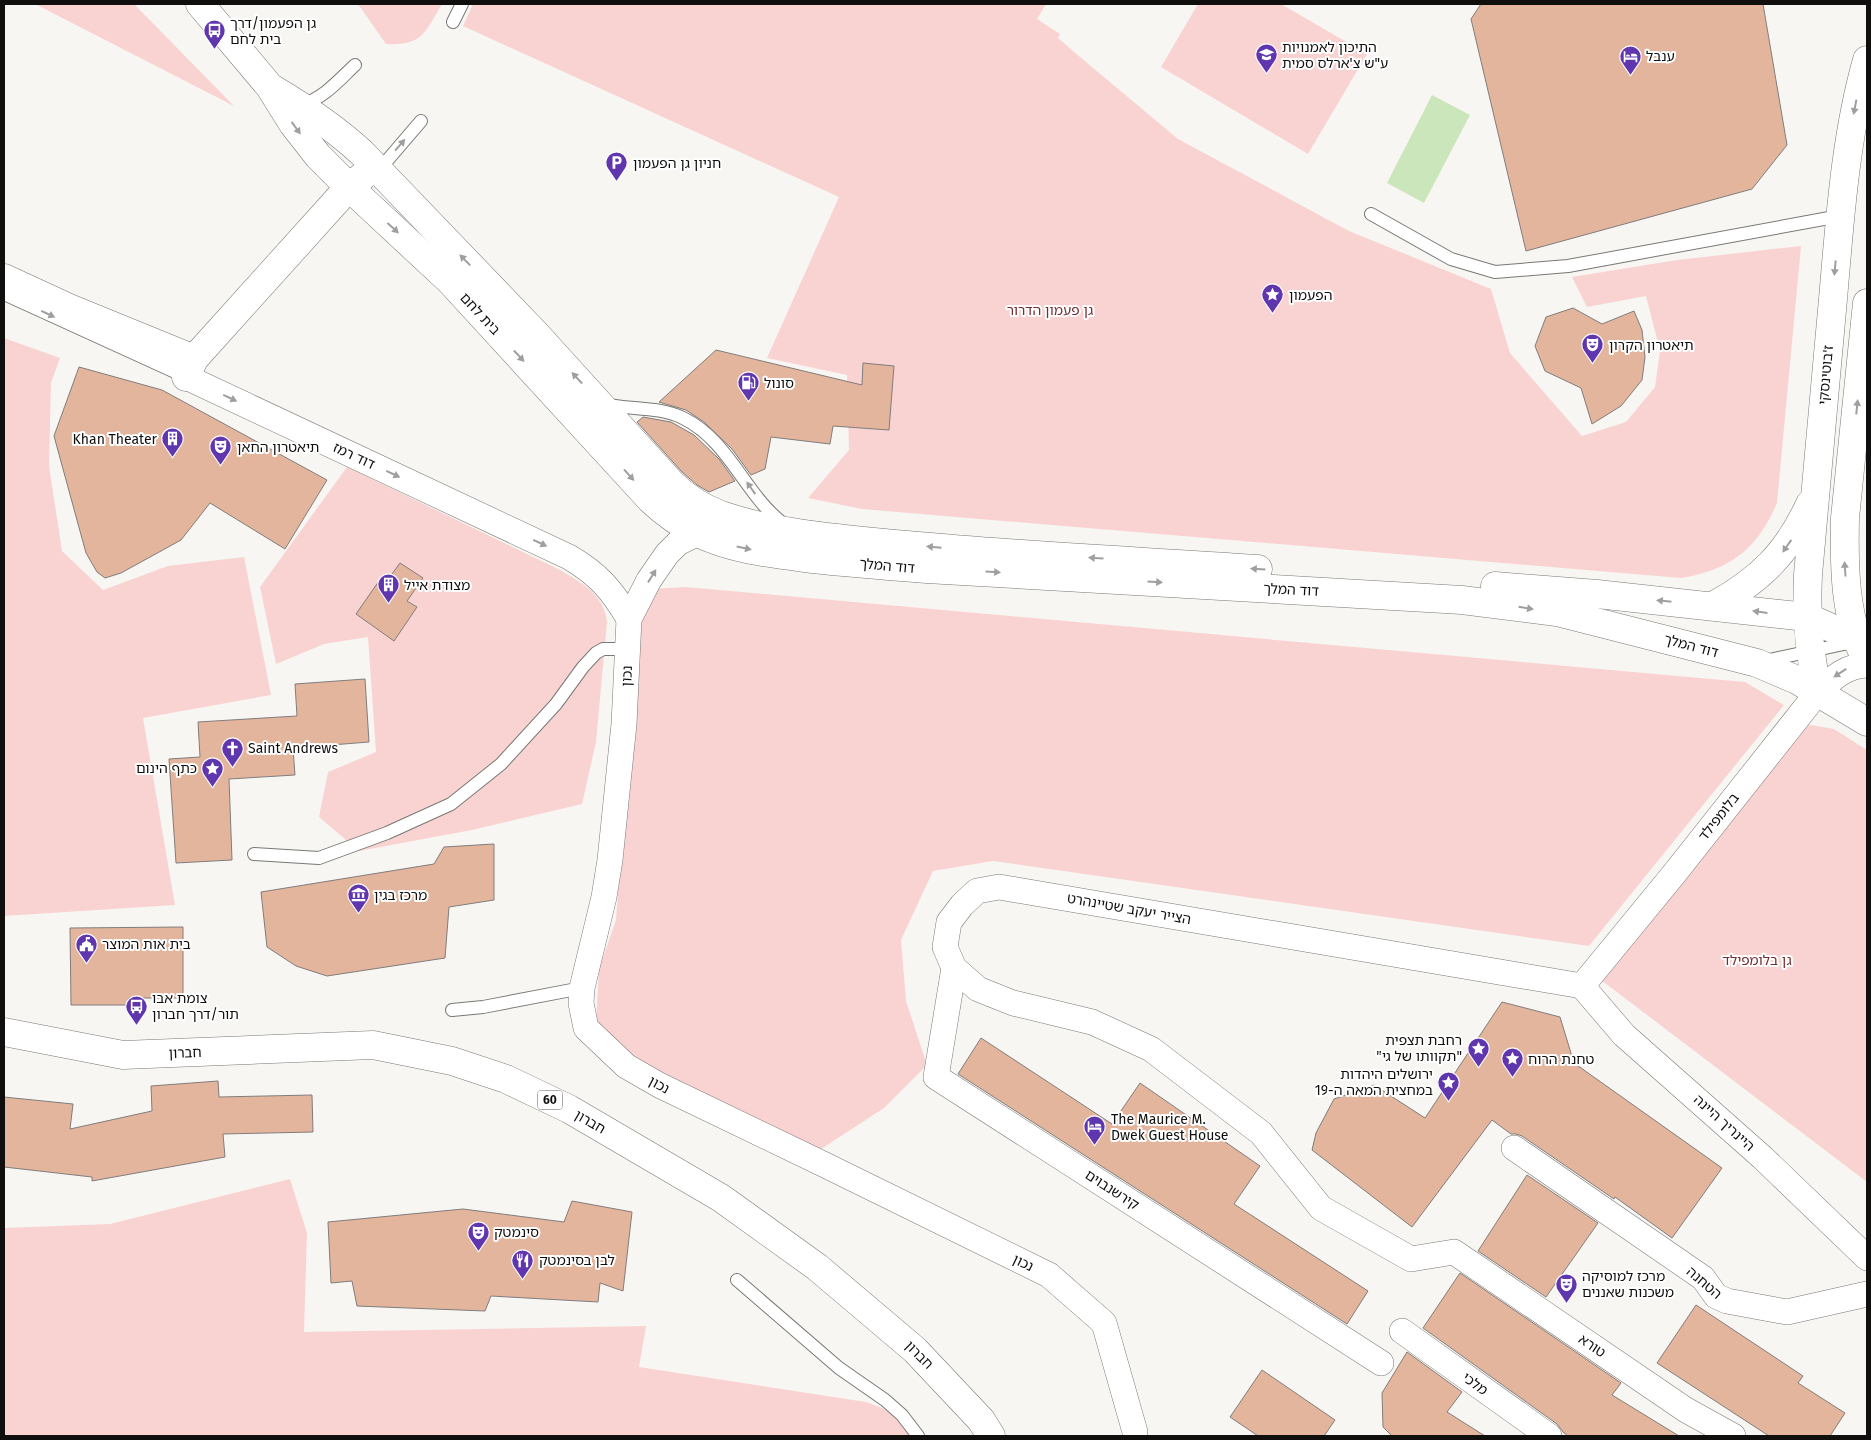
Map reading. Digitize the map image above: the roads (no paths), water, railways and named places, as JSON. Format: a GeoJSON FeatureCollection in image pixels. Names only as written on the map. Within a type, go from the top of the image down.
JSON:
{"type":"FeatureCollection","features":[{"type":"Feature","properties":{"kind":"main road","name":"בית לחם"},"geometry":{"type":"LineString","coordinates":[[200,4],[270,87],[303,139],[353,191],[450,281],[651,500],[669,516],[704,522]]}},
{"type":"Feature","properties":{"kind":"main road","name":"ז'בוטינסקי"},"geometry":{"type":"LineString","coordinates":[[1818,692],[1810,652],[1807,617],[1808,575],[1848,143],[1858,91],[1867,60]]}},
{"type":"Feature","properties":{"kind":"main road","name":"בית לחם"},"geometry":{"type":"LineString","coordinates":[[270,87],[300,105],[346,138],[379,170],[535,333],[671,483],[692,500],[704,522]]}},
{"type":"Feature","properties":{"kind":"main road"},"geometry":{"type":"LineString","coordinates":[[190,368],[353,191],[364,176],[379,170]]}},
{"type":"Feature","properties":{"kind":"main road","name":"דוד רמז"},"geometry":{"type":"LineString","coordinates":[[4,278],[190,368]]}},
{"type":"Feature","properties":{"kind":"main road"},"geometry":{"type":"LineString","coordinates":[[1863,639],[1845,571],[1845,518],[1867,303]]}},
{"type":"Feature","properties":{"kind":"main road"},"geometry":{"type":"LineString","coordinates":[[1713,606],[1754,580],[1781,554],[1804,516],[1816,487]]}},
{"type":"Feature","properties":{"kind":"main road","name":"דוד המלך"},"geometry":{"type":"LineString","coordinates":[[704,522],[757,525],[798,532],[964,550],[1204,565],[1568,592],[1713,606],[1807,617],[1863,639]]}},
{"type":"Feature","properties":{"kind":"main road","name":"דוד המלך"},"geometry":{"type":"LineString","coordinates":[[704,522],[721,542],[797,557],[886,566],[1511,605],[1596,621],[1757,663],[1776,670],[1818,692],[1867,722]]}},
{"type":"Feature","properties":{"kind":"main road","name":"חברון"},"geometry":{"type":"LineString","coordinates":[[4,1032],[123,1055],[373,1045],[452,1061],[506,1079],[569,1109],[721,1198],[817,1267],[915,1350],[981,1420],[991,1436]]}},
{"type":"Feature","properties":{"kind":"street","name":"דוד רמז"},"geometry":{"type":"LineString","coordinates":[[190,368],[569,557],[589,569],[608,586],[629,619]]}},
{"type":"Feature","properties":{"kind":"street","name":"נכון"},"geometry":{"type":"LineString","coordinates":[[704,522],[678,543],[668,554],[649,580],[629,619],[622,742],[610,860],[604,896],[582,988],[581,1003],[586,1028],[626,1066],[659,1086],[832,1168],[1049,1275],[1104,1323],[1135,1432]]}},
{"type":"Feature","properties":{"kind":"street","name":"בלומפילד"},"geometry":{"type":"LineString","coordinates":[[1582,986],[1680,867],[1818,692],[1836,675],[1847,668],[1863,639]]}},
{"type":"Feature","properties":{"kind":"street","name":"הצייר יעקב שטיינהרט"},"geometry":{"type":"LineString","coordinates":[[1454,1252],[1411,1259],[1321,1208],[1261,1134],[1151,1048],[1092,1022],[1013,1003],[978,989],[954,968],[945,947],[949,922],[962,904],[977,891],[999,887],[1582,986]]}},
{"type":"Feature","properties":{"kind":"street","name":"קירשנבוים"},"geometry":{"type":"LineString","coordinates":[[954,968],[936,1077],[1381,1363]]}},
{"type":"Feature","properties":{"kind":"street","name":"היינריך היינה"},"geometry":{"type":"LineString","coordinates":[[1582,986],[1624,1035],[1763,1158],[1867,1258]]}},
{"type":"Feature","properties":{"kind":"street","name":"הטחנה"},"geometry":{"type":"LineString","coordinates":[[1514,1148],[1703,1278],[1716,1296],[1727,1301],[1787,1312],[1867,1294]]}},
{"type":"Feature","properties":{"kind":"street","name":"טורא"},"geometry":{"type":"LineString","coordinates":[[1454,1252],[1686,1410],[1733,1436]]}},
{"type":"Feature","properties":{"kind":"street","name":"מלכי"},"geometry":{"type":"LineString","coordinates":[[1402,1331],[1549,1436]]}},
{"type":"Feature","properties":{"kind":"lane"},"geometry":{"type":"LineString","coordinates":[[454,22],[462,4]]}},
{"type":"Feature","properties":{"kind":"lane"},"geometry":{"type":"LineString","coordinates":[[300,105],[323,95],[355,65]]}},
{"type":"Feature","properties":{"kind":"lane"},"geometry":{"type":"LineString","coordinates":[[379,170],[421,121]]}},
{"type":"Feature","properties":{"kind":"lane"},"geometry":{"type":"LineString","coordinates":[[1371,214],[1451,259],[1495,272],[1568,266],[1840,216]]}},
{"type":"Feature","properties":{"kind":"lane","name":"דוד רמז"},"geometry":{"type":"LineString","coordinates":[[4,294],[190,368]]}},
{"type":"Feature","properties":{"kind":"lane"},"geometry":{"type":"LineString","coordinates":[[600,403],[661,411],[683,418],[716,442],[767,509],[780,521],[798,532]]}},
{"type":"Feature","properties":{"kind":"lane"},"geometry":{"type":"LineString","coordinates":[[1757,663],[1863,639]]}},
{"type":"Feature","properties":{"kind":"lane"},"geometry":{"type":"LineString","coordinates":[[254,854],[318,858],[387,833],[451,804],[501,764],[556,704],[596,653],[603,649],[628,649]]}},
{"type":"Feature","properties":{"kind":"lane"},"geometry":{"type":"LineString","coordinates":[[452,1010],[482,1008],[582,988]]}},
{"type":"Feature","properties":{"kind":"lane"},"geometry":{"type":"LineString","coordinates":[[737,1280],[839,1368],[885,1400],[902,1415],[918,1436]]}},
{"type":"Feature","properties":{"kind":"place","name":"גן הפעמון/דרך בית לחם"},"geometry":{"type":"Point","coordinates":[214,50]}},
{"type":"Feature","properties":{"kind":"place","name":"התיכון לאמנויות ע\"ש צ'ארלס סמית"},"geometry":{"type":"Point","coordinates":[1266,74]}},
{"type":"Feature","properties":{"kind":"place","name":"ענבל"},"geometry":{"type":"Point","coordinates":[1630,75]}},
{"type":"Feature","properties":{"kind":"place","name":"חניון גן הפעמון"},"geometry":{"type":"Point","coordinates":[617,182]}},
{"type":"Feature","properties":{"kind":"place","name":"הפעמון"},"geometry":{"type":"Point","coordinates":[1273,314]}},
{"type":"Feature","properties":{"kind":"place","name":"תיאטרון הקרון"},"geometry":{"type":"Point","coordinates":[1593,364]}},
{"type":"Feature","properties":{"kind":"place","name":"סונול"},"geometry":{"type":"Point","coordinates":[748,402]}},
{"type":"Feature","properties":{"kind":"place","name":"Khan Theater"},"geometry":{"type":"Point","coordinates":[173,458]}},
{"type":"Feature","properties":{"kind":"place","name":"תיאטרון החאן"},"geometry":{"type":"Point","coordinates":[221,466]}},
{"type":"Feature","properties":{"kind":"place","name":"מצודת אייל"},"geometry":{"type":"Point","coordinates":[388,604]}},
{"type":"Feature","properties":{"kind":"place","name":"Saint Andrews"},"geometry":{"type":"Point","coordinates":[232,767]}},
{"type":"Feature","properties":{"kind":"place","name":"כתף הינום"},"geometry":{"type":"Point","coordinates":[213,787]}},
{"type":"Feature","properties":{"kind":"place","name":"מרכז בגין"},"geometry":{"type":"Point","coordinates":[358,914]}},
{"type":"Feature","properties":{"kind":"place","name":"בית אות המוצר"},"geometry":{"type":"Point","coordinates":[86,963]}},
{"type":"Feature","properties":{"kind":"place","name":"צומת אבו תור/דרך חברון"},"geometry":{"type":"Point","coordinates":[136,1025]}},
{"type":"Feature","properties":{"kind":"place","name":"רחבת תצפית \"תקוותו של גי\""},"geometry":{"type":"Point","coordinates":[1478,1067]}},
{"type":"Feature","properties":{"kind":"place","name":"טחנת הרוח"},"geometry":{"type":"Point","coordinates":[1512,1078]}},
{"type":"Feature","properties":{"kind":"place","name":"ירושלים היהדות במחצית המאה ה-19"},"geometry":{"type":"Point","coordinates":[1449,1101]}},
{"type":"Feature","properties":{"kind":"place","name":"The Maurice M. Dwek Guest House"},"geometry":{"type":"Point","coordinates":[1095,1146]}},
{"type":"Feature","properties":{"kind":"place","name":"סינמטק"},"geometry":{"type":"Point","coordinates":[478,1251]}},
{"type":"Feature","properties":{"kind":"place","name":"לבן בסינמטק"},"geometry":{"type":"Point","coordinates":[523,1279]}},
{"type":"Feature","properties":{"kind":"place","name":"מרכז למוסיקה משכנות שאננים"},"geometry":{"type":"Point","coordinates":[1566,1303]}},
{"type":"Feature","properties":{"kind":"park label","name":"גן פעמון הדרור"},"geometry":{"type":"Point","coordinates":[1050,310]}},
{"type":"Feature","properties":{"kind":"park label","name":"גן בלומפילד"},"geometry":{"type":"Point","coordinates":[1757,960]}}]}
